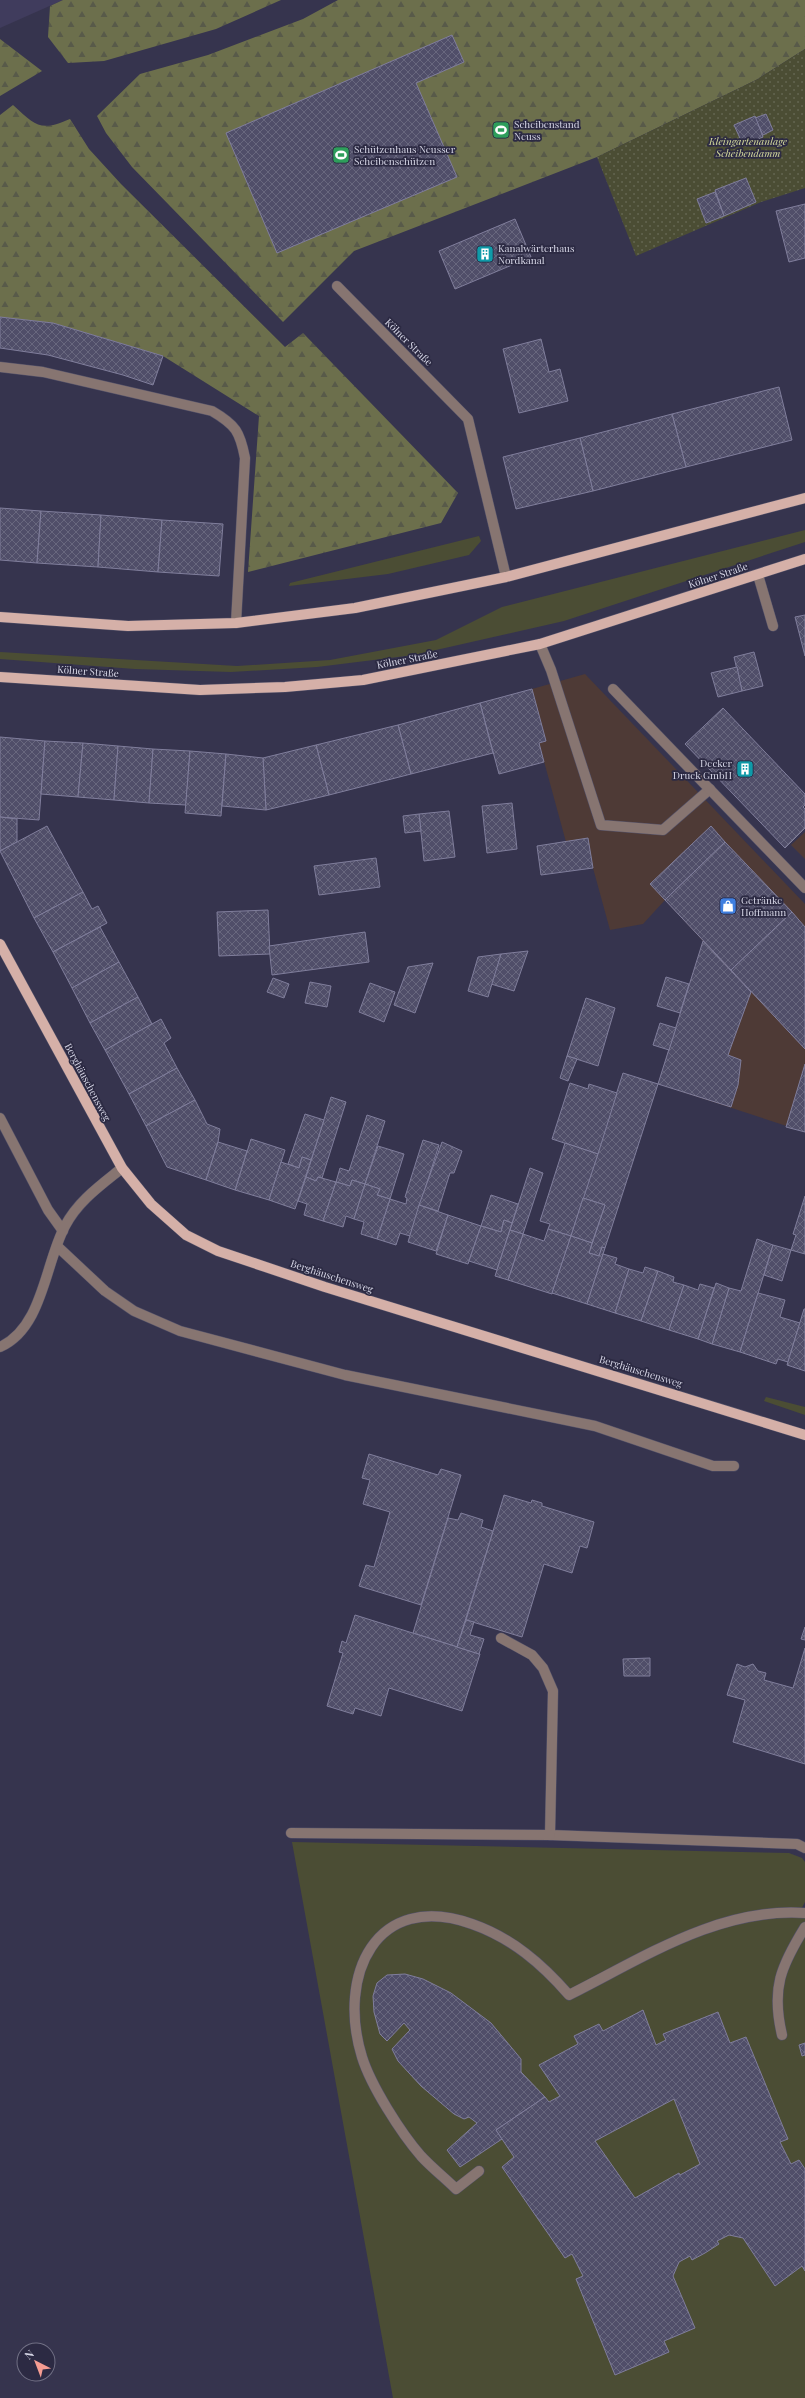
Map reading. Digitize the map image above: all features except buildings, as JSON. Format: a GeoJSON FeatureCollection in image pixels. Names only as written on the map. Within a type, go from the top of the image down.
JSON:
{"type":"FeatureCollection","features":[{"type":"Feature","properties":{"kind":"main road"},"geometry":{"type":"LineString","coordinates":[[0,617],[128,626],[236,623],[355,608],[506,577],[805,498]]}},
{"type":"Feature","properties":{"kind":"main road","name":"Kölner Straße"},"geometry":{"type":"LineString","coordinates":[[0,677],[200,690],[285,687],[364,680],[540,644],[805,559]]}},
{"type":"Feature","properties":{"kind":"main road","name":"Berghäuschensweg"},"geometry":{"type":"LineString","coordinates":[[0,944],[122,1168],[152,1204],[186,1235],[218,1251],[325,1287],[805,1435]]}},
{"type":"Feature","properties":{"kind":"street","name":"Kölner Straße"},"geometry":{"type":"LineString","coordinates":[[337,286],[468,419],[506,577]]}},
{"type":"Feature","properties":{"kind":"street"},"geometry":{"type":"LineString","coordinates":[[0,367],[43,372],[212,411],[228,420],[240,434],[245,458],[236,623]]}},
{"type":"Feature","properties":{"kind":"street"},"geometry":{"type":"LineString","coordinates":[[758,575],[773,626]]}},
{"type":"Feature","properties":{"kind":"street"},"geometry":{"type":"LineString","coordinates":[[540,644],[551,670],[601,825],[663,830],[710,789]]}},
{"type":"Feature","properties":{"kind":"street"},"geometry":{"type":"LineString","coordinates":[[613,689],[805,888]]}},
{"type":"Feature","properties":{"kind":"street"},"geometry":{"type":"LineString","coordinates":[[0,1118],[48,1210],[63,1231]]}},
{"type":"Feature","properties":{"kind":"street"},"geometry":{"type":"LineString","coordinates":[[0,1347],[10,1343],[30,1319],[63,1231],[81,1202],[122,1168]]}},
{"type":"Feature","properties":{"kind":"street"},"geometry":{"type":"LineString","coordinates":[[58,1247],[105,1291],[134,1311],[180,1331],[345,1375],[595,1426],[713,1466],[734,1466]]}},
{"type":"Feature","properties":{"kind":"street"},"geometry":{"type":"LineString","coordinates":[[501,1638],[532,1655],[543,1668],[553,1691],[550,1835]]}},
{"type":"Feature","properties":{"kind":"street"},"geometry":{"type":"LineString","coordinates":[[291,1833],[550,1835],[797,1844],[805,1848]]}},
{"type":"Feature","properties":{"kind":"street"},"geometry":{"type":"LineString","coordinates":[[479,2171],[456,2189],[421,2156],[376,2088],[362,2059],[355,2032],[353,2006],[361,1965],[369,1949],[379,1937],[405,1921],[422,1917],[438,1917],[472,1924],[499,1935],[532,1957],[569,1995],[696,1932],[719,1923],[763,1913],[805,1913]]}},
{"type":"Feature","properties":{"kind":"street"},"geometry":{"type":"LineString","coordinates":[[782,2035],[777,2013],[776,1992],[783,1969],[805,1926]]}},
{"type":"Feature","properties":{"kind":"shaded area"},"geometry":{"type":"Polygon","coordinates":[[[0,0],[63,0],[0,28],[0,0]]]}},
{"type":"Feature","properties":{"kind":"shaded area"},"geometry":{"type":"Polygon","coordinates":[[[585,674],[805,904],[805,1132],[658,1084],[703,941],[665,900],[643,924],[610,930],[593,868],[588,839],[566,842],[539,743],[546,741],[532,689],[585,674]]]}},
{"type":"Feature","properties":{"kind":"shaded area"},"geometry":{"type":"Polygon","coordinates":[[[805,832],[805,859],[791,845],[805,832]]]}},
{"type":"Feature","properties":{"kind":"green space"},"geometry":{"type":"Polygon","coordinates":[[[63,0],[281,0],[216,29],[104,61],[68,63],[48,37],[50,6],[63,0]]]}},
{"type":"Feature","properties":{"kind":"green space"},"geometry":{"type":"Polygon","coordinates":[[[338,0],[805,0],[805,49],[756,80],[597,157],[354,251],[283,322],[132,167],[106,133],[97,116],[140,74],[208,55],[303,19],[338,0]]]}},
{"type":"Feature","properties":{"kind":"green space"},"geometry":{"type":"Polygon","coordinates":[[[0,39],[42,71],[0,96],[0,39]]]}},
{"type":"Feature","properties":{"kind":"green space","name":"Kleingartenanlage Scheibendamm"},"geometry":{"type":"Polygon","coordinates":[[[805,49],[805,188],[761,202],[636,256],[597,157],[756,80],[805,49]]]}},
{"type":"Feature","properties":{"kind":"green space"},"geometry":{"type":"Polygon","coordinates":[[[13,105],[27,118],[39,125],[52,125],[70,119],[89,149],[121,184],[285,347],[303,333],[458,493],[441,523],[248,572],[259,416],[163,356],[53,323],[0,317],[0,115],[13,105]]]}},
{"type":"Feature","properties":{"kind":"green space"},"geometry":{"type":"Polygon","coordinates":[[[805,530],[805,542],[564,621],[414,655],[317,667],[231,672],[135,669],[0,659],[0,652],[237,666],[330,660],[436,640],[502,607],[805,530]]]}},
{"type":"Feature","properties":{"kind":"green space"},"geometry":{"type":"Polygon","coordinates":[[[479,536],[481,541],[469,555],[388,574],[289,586],[290,583],[479,536]]]}},
{"type":"Feature","properties":{"kind":"green space"},"geometry":{"type":"Polygon","coordinates":[[[766,1397],[805,1407],[805,1415],[764,1401],[766,1397]]]}},
{"type":"Feature","properties":{"kind":"green space"},"geometry":{"type":"Polygon","coordinates":[[[292,1842],[789,1853],[802,1858],[805,1862],[805,1902],[797,1917],[805,1917],[805,2398],[393,2398],[292,1842]]]}},
{"type":"Feature","properties":{"kind":"place","name":"Scheibenstand Neuss"},"geometry":{"type":"Point","coordinates":[501,130]}},
{"type":"Feature","properties":{"kind":"place","name":"Schützenhaus Neusser Scheibenschützen"},"geometry":{"type":"Point","coordinates":[341,155]}},
{"type":"Feature","properties":{"kind":"place","name":"Kanalwärterhaus Nordkanal"},"geometry":{"type":"Point","coordinates":[485,254]}},
{"type":"Feature","properties":{"kind":"place","name":"Decker Druck GmbH"},"geometry":{"type":"Point","coordinates":[745,769]}},
{"type":"Feature","properties":{"kind":"place","name":"Getränke Hoffmann"},"geometry":{"type":"Point","coordinates":[728,906]}}]}
